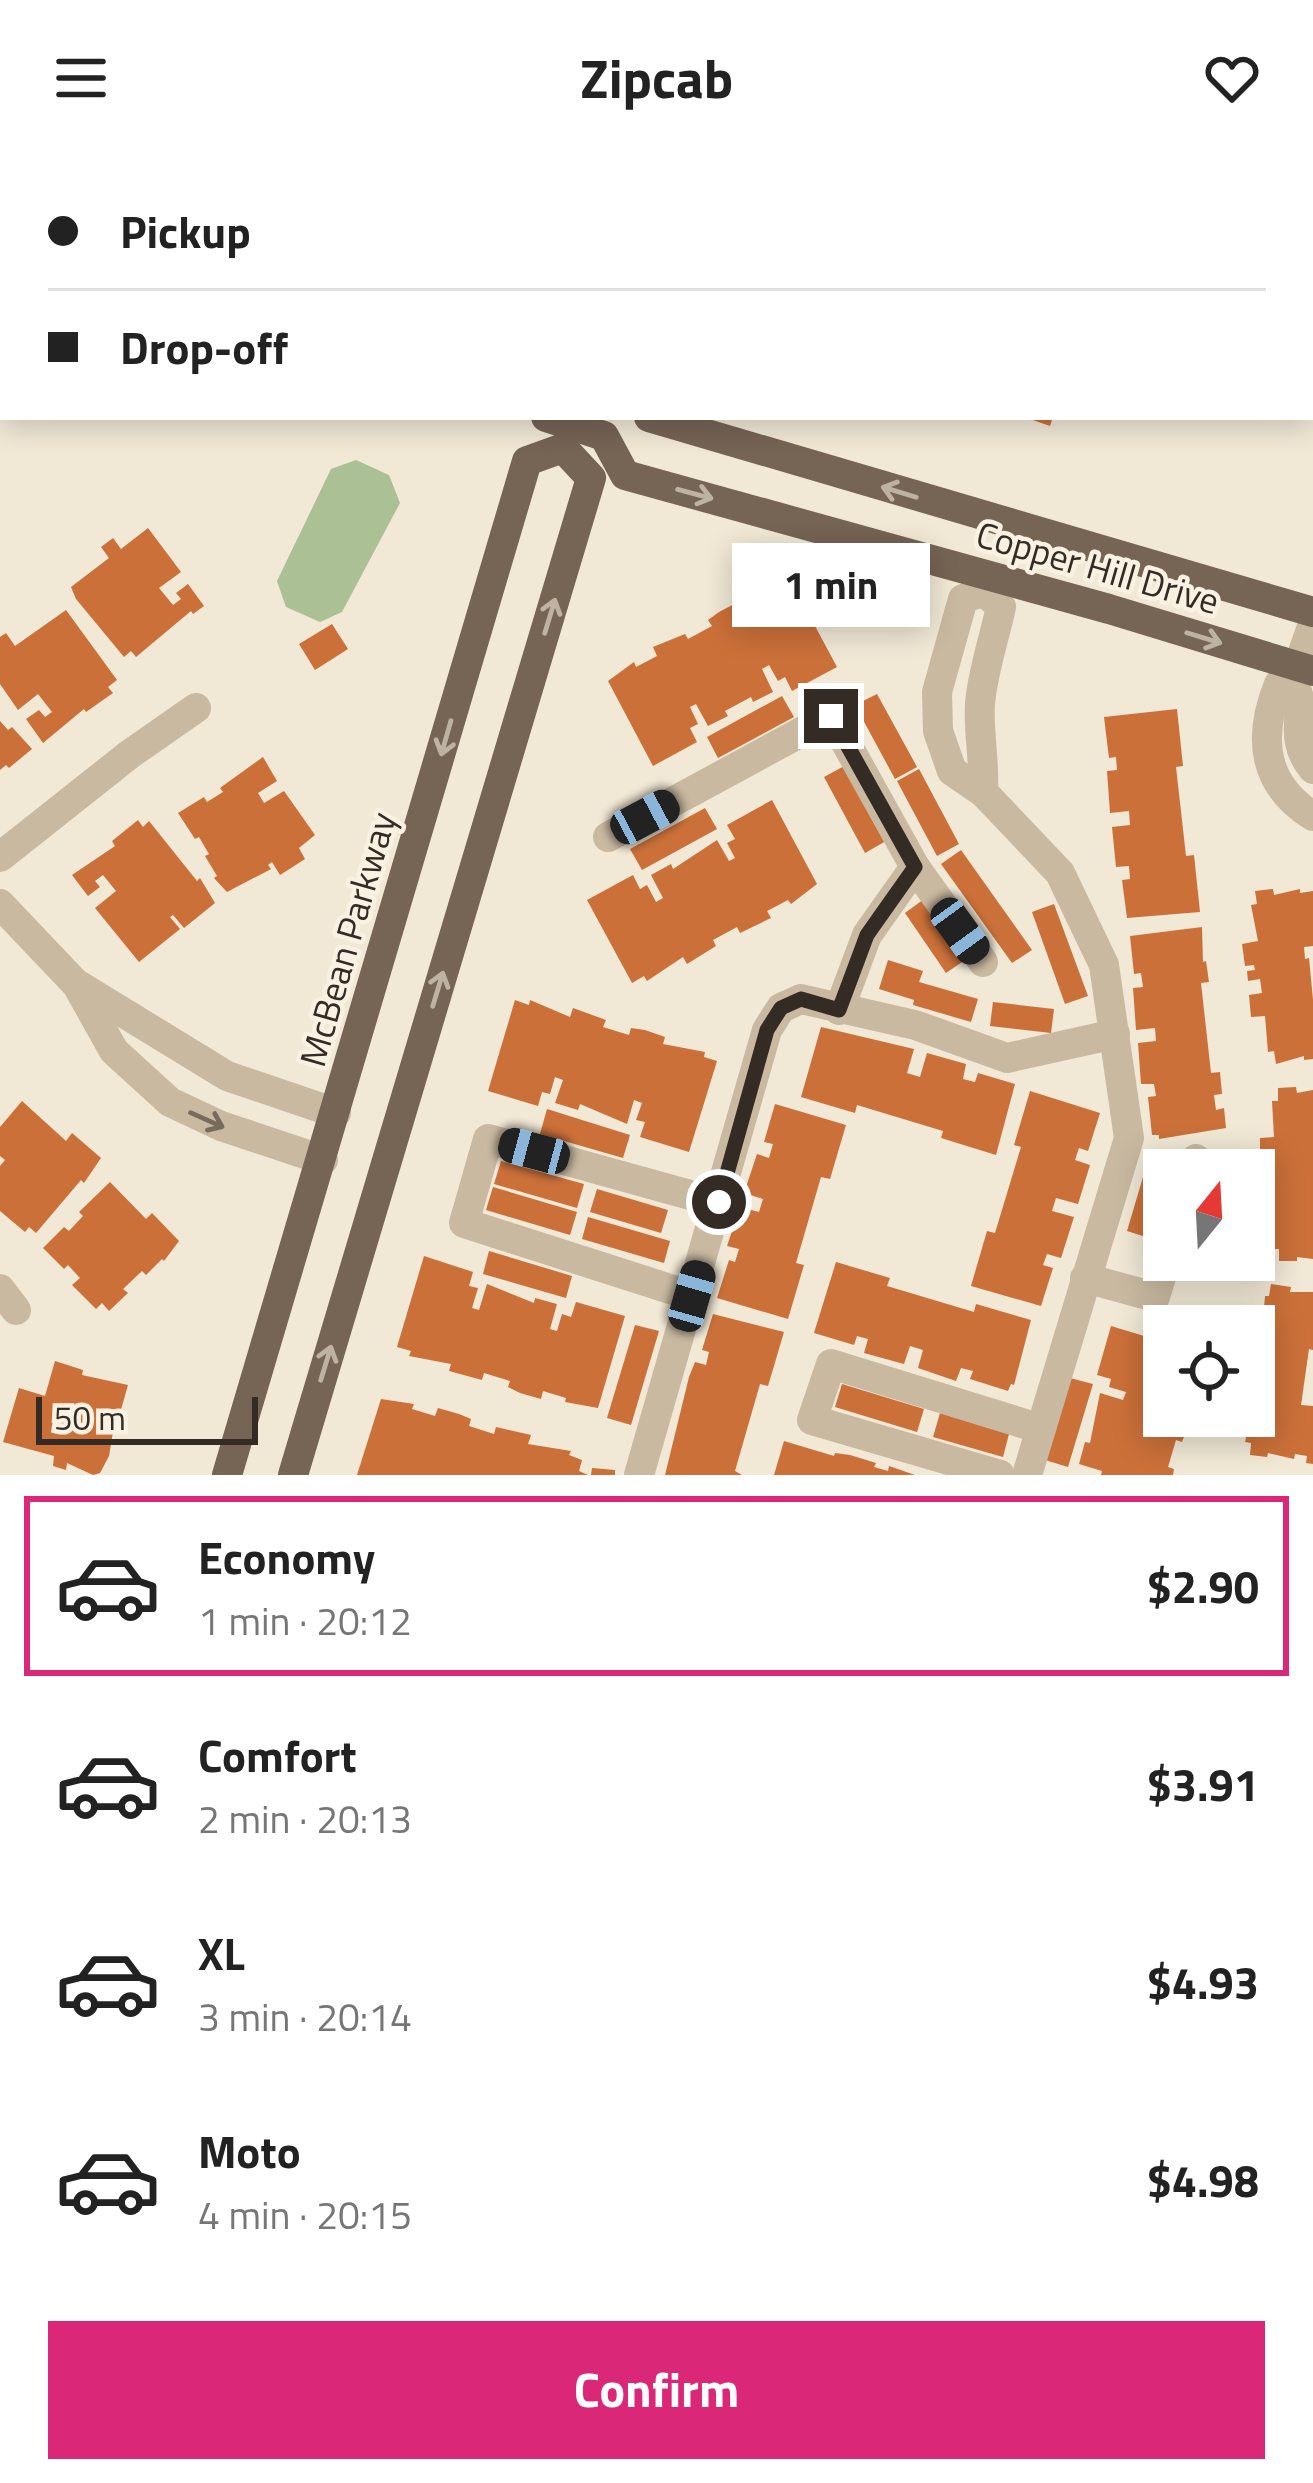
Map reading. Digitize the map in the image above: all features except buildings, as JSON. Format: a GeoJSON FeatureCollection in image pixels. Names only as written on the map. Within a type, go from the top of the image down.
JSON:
{"type":"FeatureCollection","features":[{"type":"Feature","properties":{"kind":"main road"},"geometry":{"type":"LineString","coordinates":[[559,430],[604,436],[628,420]]}},
{"type":"Feature","properties":{"kind":"main road","name":"Copper Hill Drive"},"geometry":{"type":"LineString","coordinates":[[660,420],[1313,612]]}},
{"type":"Feature","properties":{"kind":"main road"},"geometry":{"type":"LineString","coordinates":[[293,1475],[591,478],[559,430]]}},
{"type":"Feature","properties":{"kind":"main road","name":"McBean Parkway"},"geometry":{"type":"LineString","coordinates":[[227,1475],[527,461],[559,430]]}},
{"type":"Feature","properties":{"kind":"main road","name":"Copper Hill Drive"},"geometry":{"type":"LineString","coordinates":[[604,436],[625,475],[1302,673]]}},
{"type":"Feature","properties":{"kind":"street"},"geometry":{"type":"LineString","coordinates":[[983,791],[986,758],[980,725],[987,660],[1001,607],[986,583],[963,599],[946,650],[937,692],[938,731],[952,772],[983,791],[1060,874],[1104,965],[1129,1138],[1027,1475]]}},
{"type":"Feature","properties":{"kind":"street"},"geometry":{"type":"LineString","coordinates":[[1313,624],[1300,694],[1300,753],[1313,769]]}},
{"type":"Feature","properties":{"kind":"street"},"geometry":{"type":"LineString","coordinates":[[946,650],[987,660]]}},
{"type":"Feature","properties":{"kind":"street"},"geometry":{"type":"LineString","coordinates":[[1302,673],[1279,684],[1268,735],[1269,771],[1306,802]]}},
{"type":"Feature","properties":{"kind":"street"},"geometry":{"type":"LineString","coordinates":[[0,857],[196,708]]}},
{"type":"Feature","properties":{"kind":"street"},"geometry":{"type":"LineString","coordinates":[[608,837],[831,716],[915,867],[983,962]]}},
{"type":"Feature","properties":{"kind":"street"},"geometry":{"type":"LineString","coordinates":[[938,731],[980,725]]}},
{"type":"Feature","properties":{"kind":"street"},"geometry":{"type":"LineString","coordinates":[[839,1010],[867,935],[915,867]]}},
{"type":"Feature","properties":{"kind":"street"},"geometry":{"type":"LineString","coordinates":[[0,904],[77,985],[114,1051],[170,1102],[221,1126],[323,1160]]}},
{"type":"Feature","properties":{"kind":"street"},"geometry":{"type":"LineString","coordinates":[[77,985],[227,1076],[336,1113]]}},
{"type":"Feature","properties":{"kind":"street"},"geometry":{"type":"LineString","coordinates":[[640,1475],[767,1030],[781,1008],[801,999],[915,1025],[1007,1058],[1115,1034]]}},
{"type":"Feature","properties":{"kind":"street"},"geometry":{"type":"LineString","coordinates":[[136,1074],[160,1037]]}},
{"type":"Feature","properties":{"kind":"street"},"geometry":{"type":"LineString","coordinates":[[692,1296],[464,1223],[488,1139],[719,1202]]}},
{"type":"Feature","properties":{"kind":"street"},"geometry":{"type":"LineString","coordinates":[[1085,1278],[1155,1297],[1160,1281]]}},
{"type":"Feature","properties":{"kind":"street"},"geometry":{"type":"LineString","coordinates":[[1000,1475],[812,1420],[831,1364],[1038,1428]]}},
{"type":"Feature","properties":{"kind":"green space"},"geometry":{"type":"Polygon","coordinates":[[[356,460],[389,475],[400,503],[342,612],[320,622],[286,607],[277,581],[331,469],[356,460]]]}},
{"type":"Feature","properties":{"kind":"route"},"geometry":{"type":"LineString","coordinates":[[719,1202],[767,1030],[781,1008],[801,999],[839,1010],[867,935],[915,867],[831,716]]}}]}
